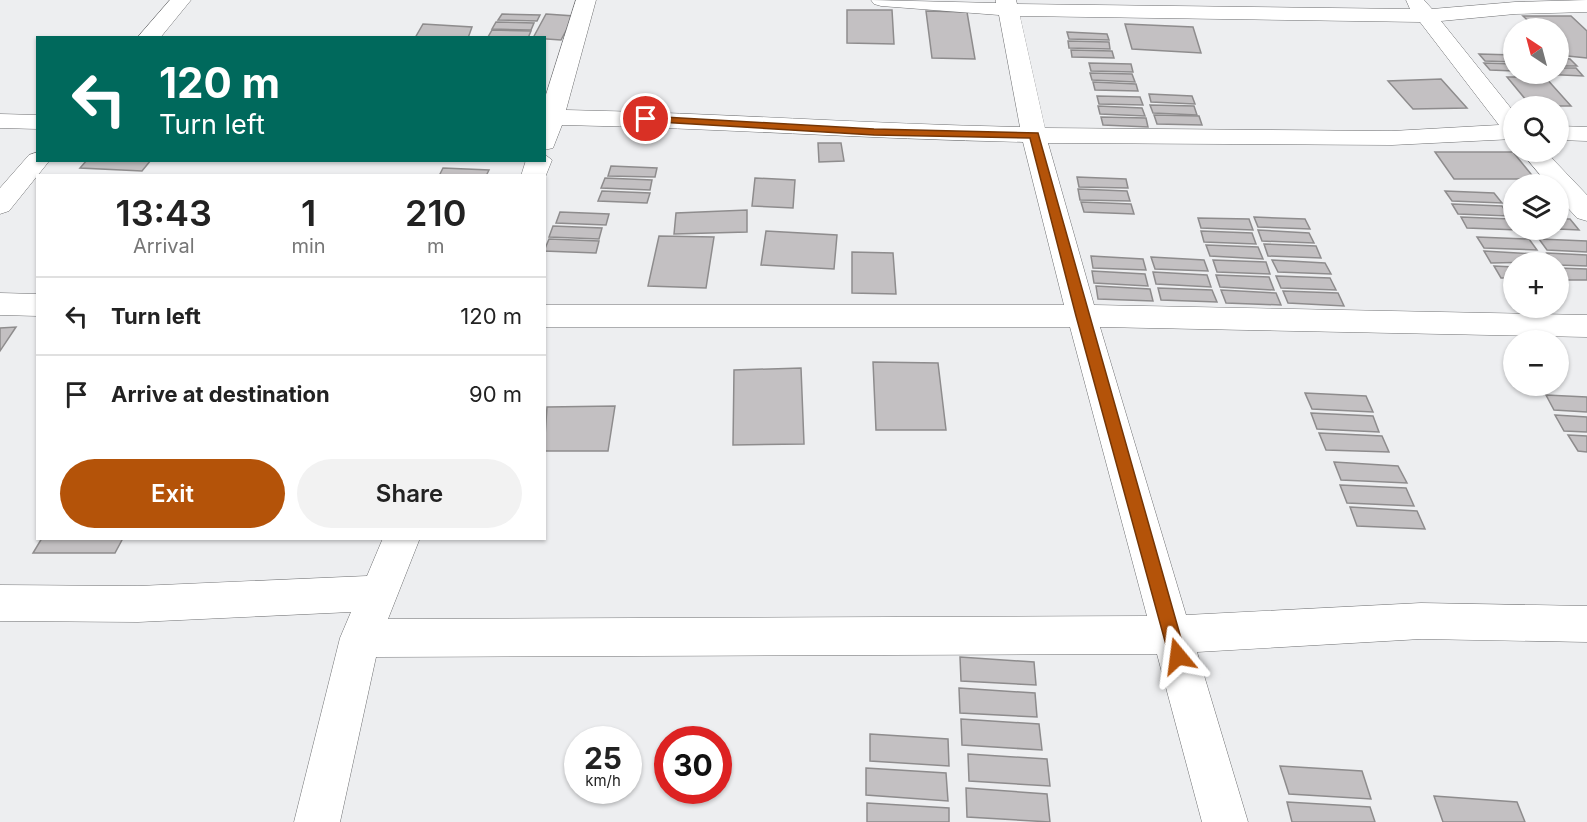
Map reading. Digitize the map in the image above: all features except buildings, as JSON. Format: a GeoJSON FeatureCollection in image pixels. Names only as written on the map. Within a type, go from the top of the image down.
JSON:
{"type":"FeatureCollection","features":[{"type":"Feature","properties":{"kind":"street"},"geometry":{"type":"LineString","coordinates":[[150,36],[181,0]]}},
{"type":"Feature","properties":{"kind":"street"},"geometry":{"type":"LineString","coordinates":[[546,133],[586,0]]}},
{"type":"Feature","properties":{"kind":"street"},"geometry":{"type":"LineString","coordinates":[[882,0],[1007,5],[1420,8],[1587,6]]}},
{"type":"Feature","properties":{"kind":"street"},"geometry":{"type":"LineString","coordinates":[[1007,5],[1034,135],[1082,316],[1225,822]]}},
{"type":"Feature","properties":{"kind":"street"},"geometry":{"type":"LineString","coordinates":[[1420,8],[1503,116]]}},
{"type":"Feature","properties":{"kind":"street"},"geometry":{"type":"LineString","coordinates":[[549,117],[692,120],[874,132],[1034,135],[1392,138],[1503,131]]}},
{"type":"Feature","properties":{"kind":"street"},"geometry":{"type":"LineString","coordinates":[[0,122],[36,122]]}},
{"type":"Feature","properties":{"kind":"street"},"geometry":{"type":"LineString","coordinates":[[1569,133],[1587,134]]}},
{"type":"Feature","properties":{"kind":"street"},"geometry":{"type":"LineString","coordinates":[[0,205],[36,162]]}},
{"type":"Feature","properties":{"kind":"street"},"geometry":{"type":"LineString","coordinates":[[1542,162],[1587,212]]}},
{"type":"Feature","properties":{"kind":"street"},"geometry":{"type":"LineString","coordinates":[[0,304],[36,305]]}},
{"type":"Feature","properties":{"kind":"street"},"geometry":{"type":"LineString","coordinates":[[546,316],[1082,316],[1587,326]]}},
{"type":"Feature","properties":{"kind":"street"},"geometry":{"type":"LineString","coordinates":[[317,822],[360,638],[401,540]]}},
{"type":"Feature","properties":{"kind":"street"},"geometry":{"type":"LineString","coordinates":[[0,603],[138,604],[378,593]]}},
{"type":"Feature","properties":{"kind":"street"},"geometry":{"type":"LineString","coordinates":[[360,638],[1172,635],[1420,621],[1587,624]]}},
{"type":"Feature","properties":{"kind":"route"},"geometry":{"type":"LineString","coordinates":[[646,119],[874,132],[1034,135],[1082,316],[1178,656]]}}]}
